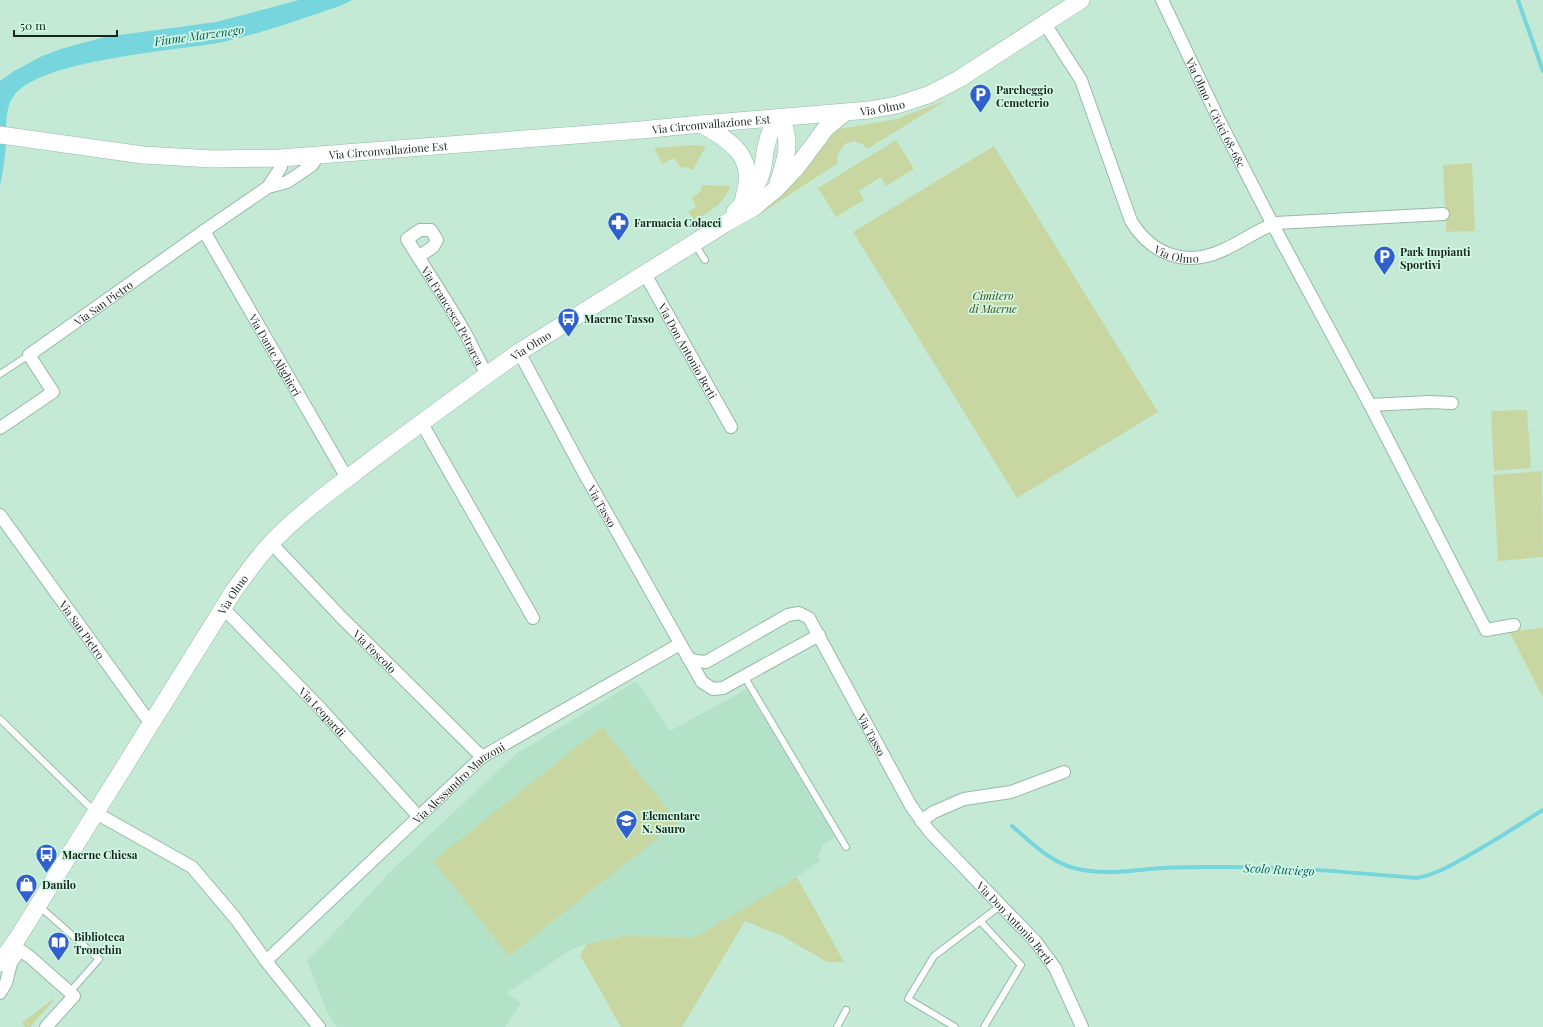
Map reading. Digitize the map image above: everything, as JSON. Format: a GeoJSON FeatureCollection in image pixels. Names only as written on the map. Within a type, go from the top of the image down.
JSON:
{"type":"FeatureCollection","features":[{"type":"Feature","properties":{"kind":"street","name":"Via Olmo"},"geometry":{"type":"LineString","coordinates":[[726,223],[752,193],[762,170],[770,131],[779,118],[843,114],[897,105],[928,95],[960,79],[1081,0]]}},
{"type":"Feature","properties":{"kind":"street","name":"Via Olmo - Civici 68-68c"},"geometry":{"type":"LineString","coordinates":[[1162,0],[1220,122],[1486,630],[1514,624]]}},
{"type":"Feature","properties":{"kind":"street","name":"Via Olmo"},"geometry":{"type":"LineString","coordinates":[[1045,24],[1081,80],[1127,210],[1137,231],[1154,248],[1176,257],[1200,258],[1222,251],[1273,225],[1285,222],[1444,214]]}},
{"type":"Feature","properties":{"kind":"street","name":"Via Olmo"},"geometry":{"type":"LineString","coordinates":[[0,963],[18,939],[243,578],[271,543],[306,510],[421,422],[487,374],[519,352],[726,223],[753,208],[776,189],[796,168],[826,128],[843,114]]}},
{"type":"Feature","properties":{"kind":"street","name":"Via Circonvallazione Est"},"geometry":{"type":"LineString","coordinates":[[0,135],[143,155],[213,159],[280,158],[779,118]]}},
{"type":"Feature","properties":{"kind":"street"},"geometry":{"type":"LineString","coordinates":[[776,189],[785,161],[787,145],[787,131],[779,118]]}},
{"type":"Feature","properties":{"kind":"street","name":"Via Olmo"},"geometry":{"type":"LineString","coordinates":[[701,124],[723,136],[740,152],[745,160],[748,176],[747,189],[741,206]]}},
{"type":"Feature","properties":{"kind":"street","name":"Via San Pietro"},"geometry":{"type":"LineString","coordinates":[[29,354],[268,188],[287,182],[312,165],[318,156]]}},
{"type":"Feature","properties":{"kind":"street","name":"Via San Pietro"},"geometry":{"type":"LineString","coordinates":[[268,188],[281,166],[280,158]]}},
{"type":"Feature","properties":{"kind":"street","name":"Via Dante Alighieri"},"geometry":{"type":"LineString","coordinates":[[204,231],[347,478]]}},
{"type":"Feature","properties":{"kind":"street","name":"Via Francesca Petrarca"},"geometry":{"type":"LineString","coordinates":[[418,257],[464,331],[479,362],[487,374]]}},
{"type":"Feature","properties":{"kind":"street","name":"Via Don Antonio Berti"},"geometry":{"type":"LineString","coordinates":[[645,274],[731,427]]}},
{"type":"Feature","properties":{"kind":"street","name":"Via Tasso"},"geometry":{"type":"LineString","coordinates":[[519,352],[584,473],[702,682],[712,689],[723,688],[818,635]]}},
{"type":"Feature","properties":{"kind":"street"},"geometry":{"type":"LineString","coordinates":[[1,426],[53,392],[29,354]]}},
{"type":"Feature","properties":{"kind":"street"},"geometry":{"type":"LineString","coordinates":[[1370,406],[1429,402],[1452,403]]}},
{"type":"Feature","properties":{"kind":"street"},"geometry":{"type":"LineString","coordinates":[[421,422],[533,618]]}},
{"type":"Feature","properties":{"kind":"street","name":"Via San Pietro"},"geometry":{"type":"LineString","coordinates":[[0,515],[145,716],[152,722]]}},
{"type":"Feature","properties":{"kind":"street","name":"Via Foscolo"},"geometry":{"type":"LineString","coordinates":[[271,543],[347,623],[482,757]]}},
{"type":"Feature","properties":{"kind":"street","name":"Via Leopardi"},"geometry":{"type":"LineString","coordinates":[[223,609],[320,708],[419,817]]}},
{"type":"Feature","properties":{"kind":"street","name":"Via Tasso"},"geometry":{"type":"LineString","coordinates":[[688,658],[706,662],[788,615],[799,613],[809,618],[904,796],[929,831]]}},
{"type":"Feature","properties":{"kind":"street","name":"Via Alessandro Manzoni"},"geometry":{"type":"LineString","coordinates":[[266,961],[482,757],[680,644]]}},
{"type":"Feature","properties":{"kind":"street"},"geometry":{"type":"LineString","coordinates":[[921,821],[934,812],[964,799],[1011,792],[1064,772]]}},
{"type":"Feature","properties":{"kind":"street"},"geometry":{"type":"LineString","coordinates":[[96,813],[192,867],[236,919],[266,961],[319,1027]]}},
{"type":"Feature","properties":{"kind":"street","name":"Via Don Antonio Berti"},"geometry":{"type":"LineString","coordinates":[[929,831],[1036,942],[1055,968],[1082,1027]]}},
{"type":"Feature","properties":{"kind":"street"},"geometry":{"type":"LineString","coordinates":[[0,993],[6,983],[11,963],[20,950],[74,996],[46,1027]]}},
{"type":"Feature","properties":{"kind":"lane"},"geometry":{"type":"LineString","coordinates":[[694,243],[705,260]]}},
{"type":"Feature","properties":{"kind":"lane"},"geometry":{"type":"LineString","coordinates":[[0,374],[29,354]]}},
{"type":"Feature","properties":{"kind":"lane"},"geometry":{"type":"LineString","coordinates":[[744,676],[846,847]]}},
{"type":"Feature","properties":{"kind":"lane"},"geometry":{"type":"LineString","coordinates":[[0,719],[96,813]]}},
{"type":"Feature","properties":{"kind":"lane"},"geometry":{"type":"LineString","coordinates":[[38,905],[99,959],[38,1027]]}},
{"type":"Feature","properties":{"kind":"lane"},"geometry":{"type":"LineString","coordinates":[[955,1027],[908,998],[934,956],[1000,906]]}},
{"type":"Feature","properties":{"kind":"lane"},"geometry":{"type":"LineString","coordinates":[[980,921],[1021,965],[984,1027]]}},
{"type":"Feature","properties":{"kind":"lane"},"geometry":{"type":"LineString","coordinates":[[837,1027],[846,1010]]}},
{"type":"Feature","properties":{"kind":"shaded area","name":"Elementare N. Sauro"},"geometry":{"type":"Polygon","coordinates":[[[636,681],[670,731],[747,689],[835,836],[822,846],[818,857],[820,861],[797,877],[695,937],[623,936],[572,949],[507,993],[521,1003],[505,1027],[337,1027],[326,1010],[307,960],[393,869],[516,754],[636,681]]]}},
{"type":"Feature","properties":{"kind":"green space"},"geometry":{"type":"Polygon","coordinates":[[[947,100],[867,149],[862,144],[853,141],[844,145],[837,156],[838,163],[754,218],[790,187],[813,160],[826,139],[834,130],[896,119],[947,100]]]}},
{"type":"Feature","properties":{"kind":"green space"},"geometry":{"type":"Polygon","coordinates":[[[896,140],[914,169],[886,186],[881,177],[859,191],[864,200],[836,217],[818,188],[896,140]]]}},
{"type":"Feature","properties":{"kind":"green space"},"geometry":{"type":"Polygon","coordinates":[[[694,145],[706,146],[693,170],[686,167],[681,168],[674,158],[662,164],[654,148],[694,145]]]}},
{"type":"Feature","properties":{"kind":"green space","name":"Cimitero di Maerne"},"geometry":{"type":"Polygon","coordinates":[[[994,146],[1158,412],[1017,498],[853,232],[994,146]]]}},
{"type":"Feature","properties":{"kind":"green space"},"geometry":{"type":"Polygon","coordinates":[[[1472,163],[1475,231],[1446,232],[1443,165],[1472,163]]]}},
{"type":"Feature","properties":{"kind":"green space"},"geometry":{"type":"Polygon","coordinates":[[[702,185],[730,186],[724,198],[716,207],[694,221],[688,211],[696,207],[692,198],[700,192],[702,185]]]}},
{"type":"Feature","properties":{"kind":"green space"},"geometry":{"type":"Polygon","coordinates":[[[1527,410],[1531,468],[1494,471],[1491,411],[1527,410]]]}},
{"type":"Feature","properties":{"kind":"green space"},"geometry":{"type":"Polygon","coordinates":[[[1542,471],[1543,557],[1498,561],[1493,475],[1542,471]]]}},
{"type":"Feature","properties":{"kind":"green space"},"geometry":{"type":"Polygon","coordinates":[[[1543,628],[1543,698],[1509,631],[1543,628]]]}},
{"type":"Feature","properties":{"kind":"green space"},"geometry":{"type":"Polygon","coordinates":[[[602,727],[678,822],[509,956],[433,861],[602,727]]]}},
{"type":"Feature","properties":{"kind":"green space"},"geometry":{"type":"Polygon","coordinates":[[[797,877],[844,962],[827,962],[782,936],[745,921],[682,1027],[621,1027],[580,955],[587,944],[623,936],[695,937],[797,877]]]}},
{"type":"Feature","properties":{"kind":"green space"},"geometry":{"type":"Polygon","coordinates":[[[53,999],[54,1000],[30,1027],[25,1027],[22,1023],[53,999]]]}},
{"type":"Feature","properties":{"kind":"water","name":"Fiume Marzenego"},"geometry":{"type":"Polygon","coordinates":[[[299,0],[352,0],[337,7],[288,23],[223,42],[143,53],[79,65],[50,74],[27,84],[13,97],[8,108],[6,120],[5,154],[0,186],[0,81],[14,71],[42,56],[61,49],[105,37],[216,22],[299,0]]]}},
{"type":"Feature","properties":{"kind":"waterway"},"geometry":{"type":"LineString","coordinates":[[1518,0],[1543,71]]}},
{"type":"Feature","properties":{"kind":"waterway","name":"Scolo Ruviego"},"geometry":{"type":"LineString","coordinates":[[1012,826],[1056,861],[1074,868],[1096,872],[1174,867],[1262,867],[1417,878],[1452,865],[1543,810]]}},
{"type":"Feature","properties":{"kind":"place","name":"Parcheggio Cemeterio"},"geometry":{"type":"Point","coordinates":[981,114]}},
{"type":"Feature","properties":{"kind":"place","name":"Farmacia Colacci"},"geometry":{"type":"Point","coordinates":[618,242]}},
{"type":"Feature","properties":{"kind":"place","name":"Park Impianti Sportivi"},"geometry":{"type":"Point","coordinates":[1384,276]}},
{"type":"Feature","properties":{"kind":"place","name":"Maerne Tasso"},"geometry":{"type":"Point","coordinates":[568,338]}},
{"type":"Feature","properties":{"kind":"place","name":"Elementare N. Sauro"},"geometry":{"type":"Point","coordinates":[626,840]}},
{"type":"Feature","properties":{"kind":"place","name":"Maerne Chiesa"},"geometry":{"type":"Point","coordinates":[47,874]}},
{"type":"Feature","properties":{"kind":"place","name":"Danilo"},"geometry":{"type":"Point","coordinates":[26,904]}},
{"type":"Feature","properties":{"kind":"place","name":"Biblioteca Tronchin"},"geometry":{"type":"Point","coordinates":[59,962]}}]}
